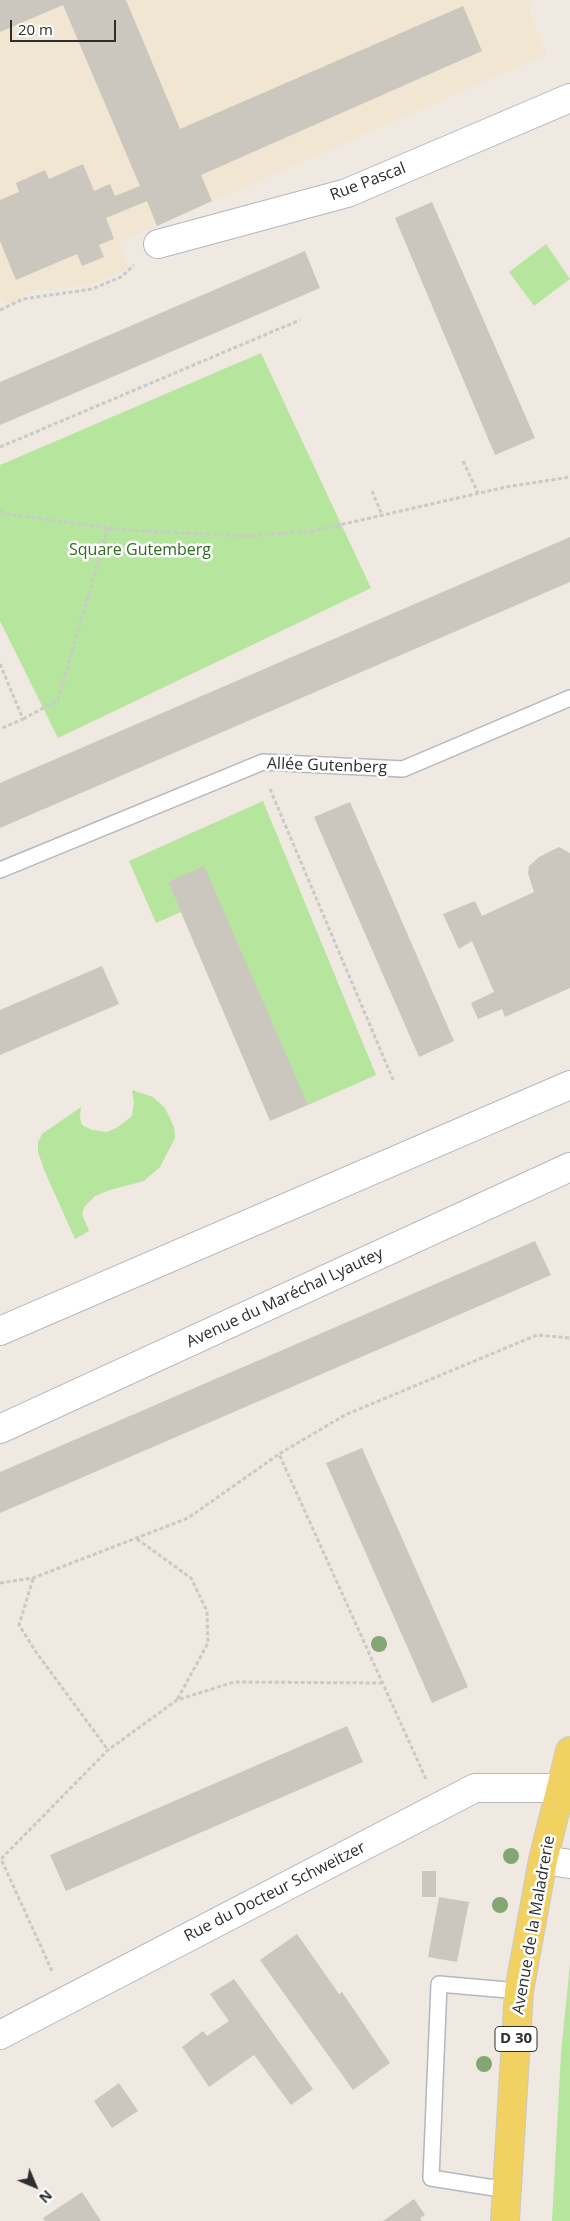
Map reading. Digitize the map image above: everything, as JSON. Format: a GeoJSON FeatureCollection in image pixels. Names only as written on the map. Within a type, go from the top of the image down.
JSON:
{"type":"FeatureCollection","features":[{"type":"Feature","properties":{"kind":"main road","name":"Avenue de la Maladrerie"},"geometry":{"type":"LineString","coordinates":[[505,2221],[519,1991],[543,1860],[570,1751]]}},
{"type":"Feature","properties":{"kind":"street","name":"Rue Pascal"},"geometry":{"type":"LineString","coordinates":[[158,244],[348,193],[570,98]]}},
{"type":"Feature","properties":{"kind":"street"},"geometry":{"type":"LineString","coordinates":[[0,1331],[570,1085]]}},
{"type":"Feature","properties":{"kind":"street","name":"Avenue du Maréchal Lyautey"},"geometry":{"type":"LineString","coordinates":[[0,1429],[570,1166]]}},
{"type":"Feature","properties":{"kind":"street","name":"Rue du Docteur Schweitzer"},"geometry":{"type":"LineString","coordinates":[[0,2035],[475,1788],[560,1788]]}},
{"type":"Feature","properties":{"kind":"street"},"geometry":{"type":"LineString","coordinates":[[543,1860],[570,1864]]}},
{"type":"Feature","properties":{"kind":"lane","name":"Allée Gutenberg"},"geometry":{"type":"LineString","coordinates":[[0,870],[263,762],[404,769],[570,698]]}},
{"type":"Feature","properties":{"kind":"lane"},"geometry":{"type":"LineString","coordinates":[[507,2190],[431,2178],[440,1984],[519,1991]]}},
{"type":"Feature","properties":{"kind":"path"},"geometry":{"type":"LineString","coordinates":[[0,310],[23,299],[92,289],[121,277],[158,244]]}},
{"type":"Feature","properties":{"kind":"path"},"geometry":{"type":"LineString","coordinates":[[0,447],[300,320]]}},
{"type":"Feature","properties":{"kind":"path"},"geometry":{"type":"LineString","coordinates":[[463,461],[478,494]]}},
{"type":"Feature","properties":{"kind":"path"},"geometry":{"type":"LineString","coordinates":[[0,511],[7,514],[108,528],[248,536],[313,531],[478,494],[570,477]]}},
{"type":"Feature","properties":{"kind":"path"},"geometry":{"type":"LineString","coordinates":[[372,490],[382,515]]}},
{"type":"Feature","properties":{"kind":"path"},"geometry":{"type":"LineString","coordinates":[[0,728],[23,719],[58,700],[108,528]]}},
{"type":"Feature","properties":{"kind":"path"},"geometry":{"type":"LineString","coordinates":[[0,664],[23,719]]}},
{"type":"Feature","properties":{"kind":"path"},"geometry":{"type":"LineString","coordinates":[[267,784],[394,1082]]}},
{"type":"Feature","properties":{"kind":"path"},"geometry":{"type":"LineString","coordinates":[[0,1583],[33,1578],[188,1518],[279,1454],[345,1415],[537,1335],[570,1338]]}},
{"type":"Feature","properties":{"kind":"path"},"geometry":{"type":"LineString","coordinates":[[279,1454],[438,1807]]}},
{"type":"Feature","properties":{"kind":"path"},"geometry":{"type":"LineString","coordinates":[[137,1538],[191,1578],[208,1612],[208,1643],[177,1700]]}},
{"type":"Feature","properties":{"kind":"path"},"geometry":{"type":"LineString","coordinates":[[33,1578],[19,1625],[36,1652],[108,1750]]}},
{"type":"Feature","properties":{"kind":"path"},"geometry":{"type":"LineString","coordinates":[[66,2001],[1,1857],[108,1750],[177,1700],[234,1682],[382,1683]]}},
{"type":"Feature","properties":{"kind":"shaded area"},"geometry":{"type":"Polygon","coordinates":[[[0,0],[532,0],[529,12],[547,54],[118,243],[129,268],[95,284],[35,291],[5,304],[0,295],[0,0]]]}},
{"type":"Feature","properties":{"kind":"green space"},"geometry":{"type":"Polygon","coordinates":[[[546,244],[570,279],[534,306],[509,272],[546,244]]]}},
{"type":"Feature","properties":{"kind":"green space","name":"Square Gutemberg"},"geometry":{"type":"Polygon","coordinates":[[[261,353],[371,588],[58,738],[0,621],[0,465],[261,353]]]}},
{"type":"Feature","properties":{"kind":"green space"},"geometry":{"type":"Polygon","coordinates":[[[263,801],[376,1075],[308,1105],[168,882],[181,912],[156,923],[129,861],[263,801]]]}},
{"type":"Feature","properties":{"kind":"green space"},"geometry":{"type":"Polygon","coordinates":[[[132,1090],[153,1097],[165,1108],[174,1127],[175,1138],[160,1167],[144,1181],[95,1196],[85,1206],[82,1214],[89,1231],[75,1239],[45,1172],[38,1152],[38,1142],[42,1134],[81,1107],[80,1118],[82,1125],[92,1130],[107,1132],[118,1127],[132,1116],[134,1102],[132,1090]]]}},
{"type":"Feature","properties":{"kind":"green space"},"geometry":{"type":"Polygon","coordinates":[[[570,1964],[570,2221],[552,2221],[561,2053],[570,1964]]]}},
{"type":"Feature","properties":{"kind":"building"},"geometry":{"type":"Polygon","coordinates":[[[0,0],[126,0],[180,129],[463,6],[482,51],[201,175],[212,201],[157,226],[147,201],[106,218],[114,239],[99,245],[104,257],[82,266],[77,254],[16,280],[0,241],[0,200],[19,192],[16,183],[45,170],[49,179],[83,164],[94,191],[110,184],[115,196],[140,186],[63,5],[0,32],[0,0]]]}},
{"type":"Feature","properties":{"kind":"building"},"geometry":{"type":"Polygon","coordinates":[[[432,202],[535,438],[495,455],[395,218],[432,202]]]}},
{"type":"Feature","properties":{"kind":"building"},"geometry":{"type":"Polygon","coordinates":[[[305,251],[320,288],[0,425],[0,382],[305,251]]]}},
{"type":"Feature","properties":{"kind":"building"},"geometry":{"type":"Polygon","coordinates":[[[570,537],[570,582],[0,828],[0,783],[570,537]]]}},
{"type":"Feature","properties":{"kind":"building"},"geometry":{"type":"Polygon","coordinates":[[[350,802],[454,1041],[419,1057],[314,817],[350,802]]]}},
{"type":"Feature","properties":{"kind":"building"},"geometry":{"type":"Polygon","coordinates":[[[559,847],[570,853],[570,988],[505,1017],[502,1009],[478,1019],[471,1003],[494,992],[472,941],[459,949],[443,914],[475,901],[482,916],[534,892],[528,873],[529,866],[539,857],[559,847]]]}},
{"type":"Feature","properties":{"kind":"building"},"geometry":{"type":"Polygon","coordinates":[[[204,866],[308,1105],[270,1121],[168,882],[204,866]]]}},
{"type":"Feature","properties":{"kind":"building"},"geometry":{"type":"Polygon","coordinates":[[[102,966],[119,1004],[0,1055],[0,1010],[102,966]]]}},
{"type":"Feature","properties":{"kind":"building"},"geometry":{"type":"Polygon","coordinates":[[[535,1241],[551,1275],[0,1513],[0,1472],[535,1241]]]}},
{"type":"Feature","properties":{"kind":"building"},"geometry":{"type":"Polygon","coordinates":[[[362,1448],[468,1687],[432,1703],[326,1463],[362,1448]]]}},
{"type":"Feature","properties":{"kind":"building"},"geometry":{"type":"Polygon","coordinates":[[[347,1726],[363,1762],[66,1891],[50,1855],[347,1726]]]}},
{"type":"Feature","properties":{"kind":"building"},"geometry":{"type":"Polygon","coordinates":[[[422,1871],[436,1871],[436,1897],[422,1897],[422,1871]]]}},
{"type":"Feature","properties":{"kind":"building"},"geometry":{"type":"Polygon","coordinates":[[[439,1897],[469,1902],[457,1962],[428,1957],[439,1897]]]}},
{"type":"Feature","properties":{"kind":"building"},"geometry":{"type":"Polygon","coordinates":[[[297,1934],[339,1994],[342,1992],[390,2063],[353,2090],[260,1960],[297,1934]]]}},
{"type":"Feature","properties":{"kind":"building"},"geometry":{"type":"Polygon","coordinates":[[[234,1979],[313,2089],[291,2105],[254,2055],[209,2087],[182,2047],[203,2031],[207,2036],[229,2021],[210,1994],[234,1979]]]}},
{"type":"Feature","properties":{"kind":"building"},"geometry":{"type":"Polygon","coordinates":[[[119,2083],[138,2111],[112,2128],[94,2101],[119,2083]]]}},
{"type":"Feature","properties":{"kind":"building"},"geometry":{"type":"Polygon","coordinates":[[[82,2192],[101,2221],[45,2221],[43,2218],[82,2192]]]}},
{"type":"Feature","properties":{"kind":"building"},"geometry":{"type":"Polygon","coordinates":[[[414,2199],[425,2215],[420,2218],[422,2221],[383,2221],[414,2199]]]}}]}
